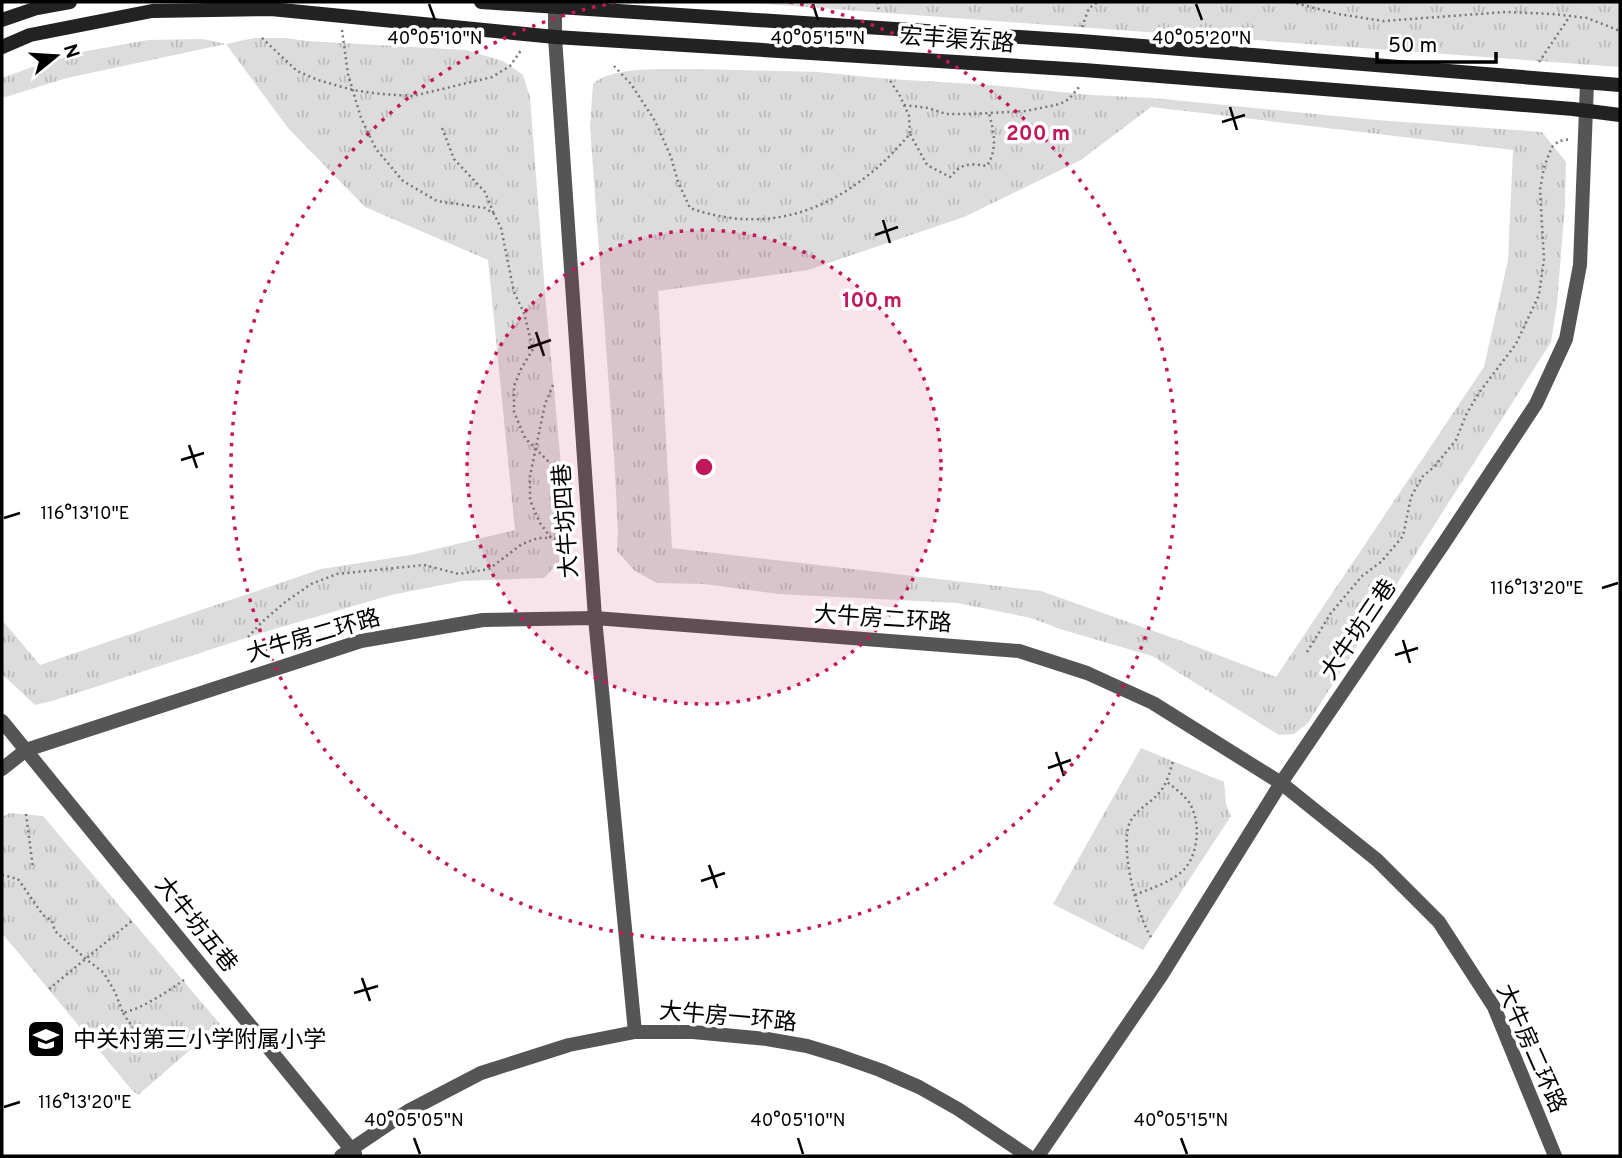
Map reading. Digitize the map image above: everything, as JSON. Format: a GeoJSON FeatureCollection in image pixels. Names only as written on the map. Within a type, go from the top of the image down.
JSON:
{"type":"FeatureCollection","features":[{"type":"Feature","properties":{"kind":"main road"},"geometry":{"type":"LineString","coordinates":[[2,20],[37,8],[70,2]]}},
{"type":"Feature","properties":{"kind":"main road","name":"宏丰渠东路"},"geometry":{"type":"LineString","coordinates":[[481,2],[1081,41],[1620,85]]}},
{"type":"Feature","properties":{"kind":"main road","name":"宏丰渠东路"},"geometry":{"type":"LineString","coordinates":[[2,47],[30,34],[152,11],[271,9],[555,37],[1084,70],[1620,115]]}},
{"type":"Feature","properties":{"kind":"street","name":"大牛坊四巷"},"geometry":{"type":"LineString","coordinates":[[555,7],[595,618],[635,1032]]}},
{"type":"Feature","properties":{"kind":"street","name":"大牛坊三巷"},"geometry":{"type":"LineString","coordinates":[[1038,1156],[1161,976],[1281,783],[1536,404],[1566,340],[1580,265],[1587,82]]}},
{"type":"Feature","properties":{"kind":"street","name":"大牛房二环路"},"geometry":{"type":"LineString","coordinates":[[2,769],[26,750],[361,641],[484,620],[595,618],[1019,651],[1087,673],[1153,703],[1281,783],[1377,860],[1440,922],[1494,1007],[1555,1156]]}},
{"type":"Feature","properties":{"kind":"street","name":"大牛坊五巷"},"geometry":{"type":"LineString","coordinates":[[2,721],[349,1154]]}},
{"type":"Feature","properties":{"kind":"street","name":"大牛房一环路"},"geometry":{"type":"LineString","coordinates":[[349,1154],[408,1111],[481,1073],[569,1045],[635,1032],[693,1032],[807,1046],[840,1055],[919,1087],[958,1109],[1028,1156]]}},
{"type":"Feature","properties":{"kind":"path"},"geometry":{"type":"LineString","coordinates":[[1081,41],[1082,27],[1089,8],[1098,2]]}},
{"type":"Feature","properties":{"kind":"path"},"geometry":{"type":"LineString","coordinates":[[1291,2],[1338,14],[1383,21],[1506,12],[1587,18],[1620,31]]}},
{"type":"Feature","properties":{"kind":"path"},"geometry":{"type":"LineString","coordinates":[[1537,78],[1539,61],[1570,16]]}},
{"type":"Feature","properties":{"kind":"path"},"geometry":{"type":"LineString","coordinates":[[262,38],[297,71],[318,80],[353,90],[413,96],[492,77],[510,66],[531,35]]}},
{"type":"Feature","properties":{"kind":"path"},"geometry":{"type":"LineString","coordinates":[[344,44],[348,74],[361,118],[376,149],[403,181],[437,201],[485,208],[495,214]]}},
{"type":"Feature","properties":{"kind":"path"},"geometry":{"type":"LineString","coordinates":[[614,66],[631,84],[655,121],[690,208],[709,215],[749,220],[779,219],[821,205],[872,172],[910,134]]}},
{"type":"Feature","properties":{"kind":"path"},"geometry":{"type":"LineString","coordinates":[[904,105],[946,114],[1026,111],[1060,104],[1069,99],[1081,85],[1084,70]]}},
{"type":"Feature","properties":{"kind":"path"},"geometry":{"type":"LineString","coordinates":[[889,79],[909,116],[910,134],[927,165],[950,177],[965,164],[987,166],[995,150],[989,113]]}},
{"type":"Feature","properties":{"kind":"path"},"geometry":{"type":"LineString","coordinates":[[442,128],[454,159],[485,192],[495,214],[501,228],[514,292],[524,313],[533,349],[514,386],[514,412],[525,438],[587,502]]}},
{"type":"Feature","properties":{"kind":"path"},"geometry":{"type":"LineString","coordinates":[[1307,652],[1331,613],[1362,576],[1381,562],[1403,536],[1411,497],[1422,477],[1457,440],[1466,415],[1478,394],[1516,344],[1539,295],[1544,259],[1540,190],[1544,166],[1552,147],[1559,141],[1585,137]]}},
{"type":"Feature","properties":{"kind":"path"},"geometry":{"type":"LineString","coordinates":[[551,538],[540,523],[530,500],[530,468],[545,404],[554,384]]}},
{"type":"Feature","properties":{"kind":"path"},"geometry":{"type":"LineString","coordinates":[[248,637],[276,609],[311,584],[337,575],[424,565],[459,574],[489,569],[522,544],[538,538],[568,541]]}},
{"type":"Feature","properties":{"kind":"path"},"geometry":{"type":"LineString","coordinates":[[1152,937],[1146,930],[1138,909],[1128,861],[1127,841],[1130,822],[1142,807],[1158,794],[1173,761]]}},
{"type":"Feature","properties":{"kind":"path"},"geometry":{"type":"LineString","coordinates":[[1135,895],[1170,880],[1186,867],[1192,854],[1196,839],[1196,821],[1189,802],[1166,781]]}},
{"type":"Feature","properties":{"kind":"path"},"geometry":{"type":"LineString","coordinates":[[26,814],[33,867]]}},
{"type":"Feature","properties":{"kind":"path"},"geometry":{"type":"LineString","coordinates":[[2,875],[18,879],[43,915],[52,921],[55,931],[104,973],[115,992],[122,1013],[133,1029],[151,1040],[163,1042]]}},
{"type":"Feature","properties":{"kind":"path"},"geometry":{"type":"LineString","coordinates":[[49,989],[133,920]]}},
{"type":"Feature","properties":{"kind":"path"},"geometry":{"type":"LineString","coordinates":[[122,1013],[133,1010],[184,981]]}},
{"type":"Feature","properties":{"kind":"green space"},"geometry":{"type":"Polygon","coordinates":[[[738,2],[1620,2],[1620,67],[738,2]]]}},
{"type":"Feature","properties":{"kind":"green space"},"geometry":{"type":"Polygon","coordinates":[[[254,38],[285,38],[466,50],[503,61],[523,75],[530,97],[569,551],[544,578],[462,581],[391,595],[35,705],[2,674],[2,620],[40,665],[321,569],[411,555],[515,530],[488,260],[365,207],[288,128],[226,44],[254,38]]]}},
{"type":"Feature","properties":{"kind":"green space"},"geometry":{"type":"Polygon","coordinates":[[[203,39],[226,44],[67,78],[2,98],[2,78],[87,51],[148,40],[203,39]]]}},
{"type":"Feature","properties":{"kind":"green space"},"geometry":{"type":"Polygon","coordinates":[[[687,69],[818,72],[1542,132],[1566,162],[1557,304],[1551,342],[1308,723],[1294,734],[1279,735],[1152,656],[1031,618],[957,603],[778,594],[704,584],[657,583],[635,571],[617,551],[614,456],[590,127],[593,84],[602,78],[628,71],[687,69]],[[1151,107],[1081,160],[964,217],[808,270],[658,291],[672,548],[1041,591],[1276,677],[1484,367],[1508,260],[1513,150],[1151,107]]]}},
{"type":"Feature","properties":{"kind":"green space"},"geometry":{"type":"Polygon","coordinates":[[[1141,748],[1224,782],[1226,804],[1231,816],[1143,950],[1053,904],[1141,748]]]}},
{"type":"Feature","properties":{"kind":"green space"},"geometry":{"type":"Polygon","coordinates":[[[10,813],[43,816],[220,1024],[138,1095],[2,933],[2,817],[10,813]]]}},
{"type":"Feature","properties":{"kind":"place","name":"中关村第三小学附属小学"},"geometry":{"type":"Point","coordinates":[46,1039]}}]}
